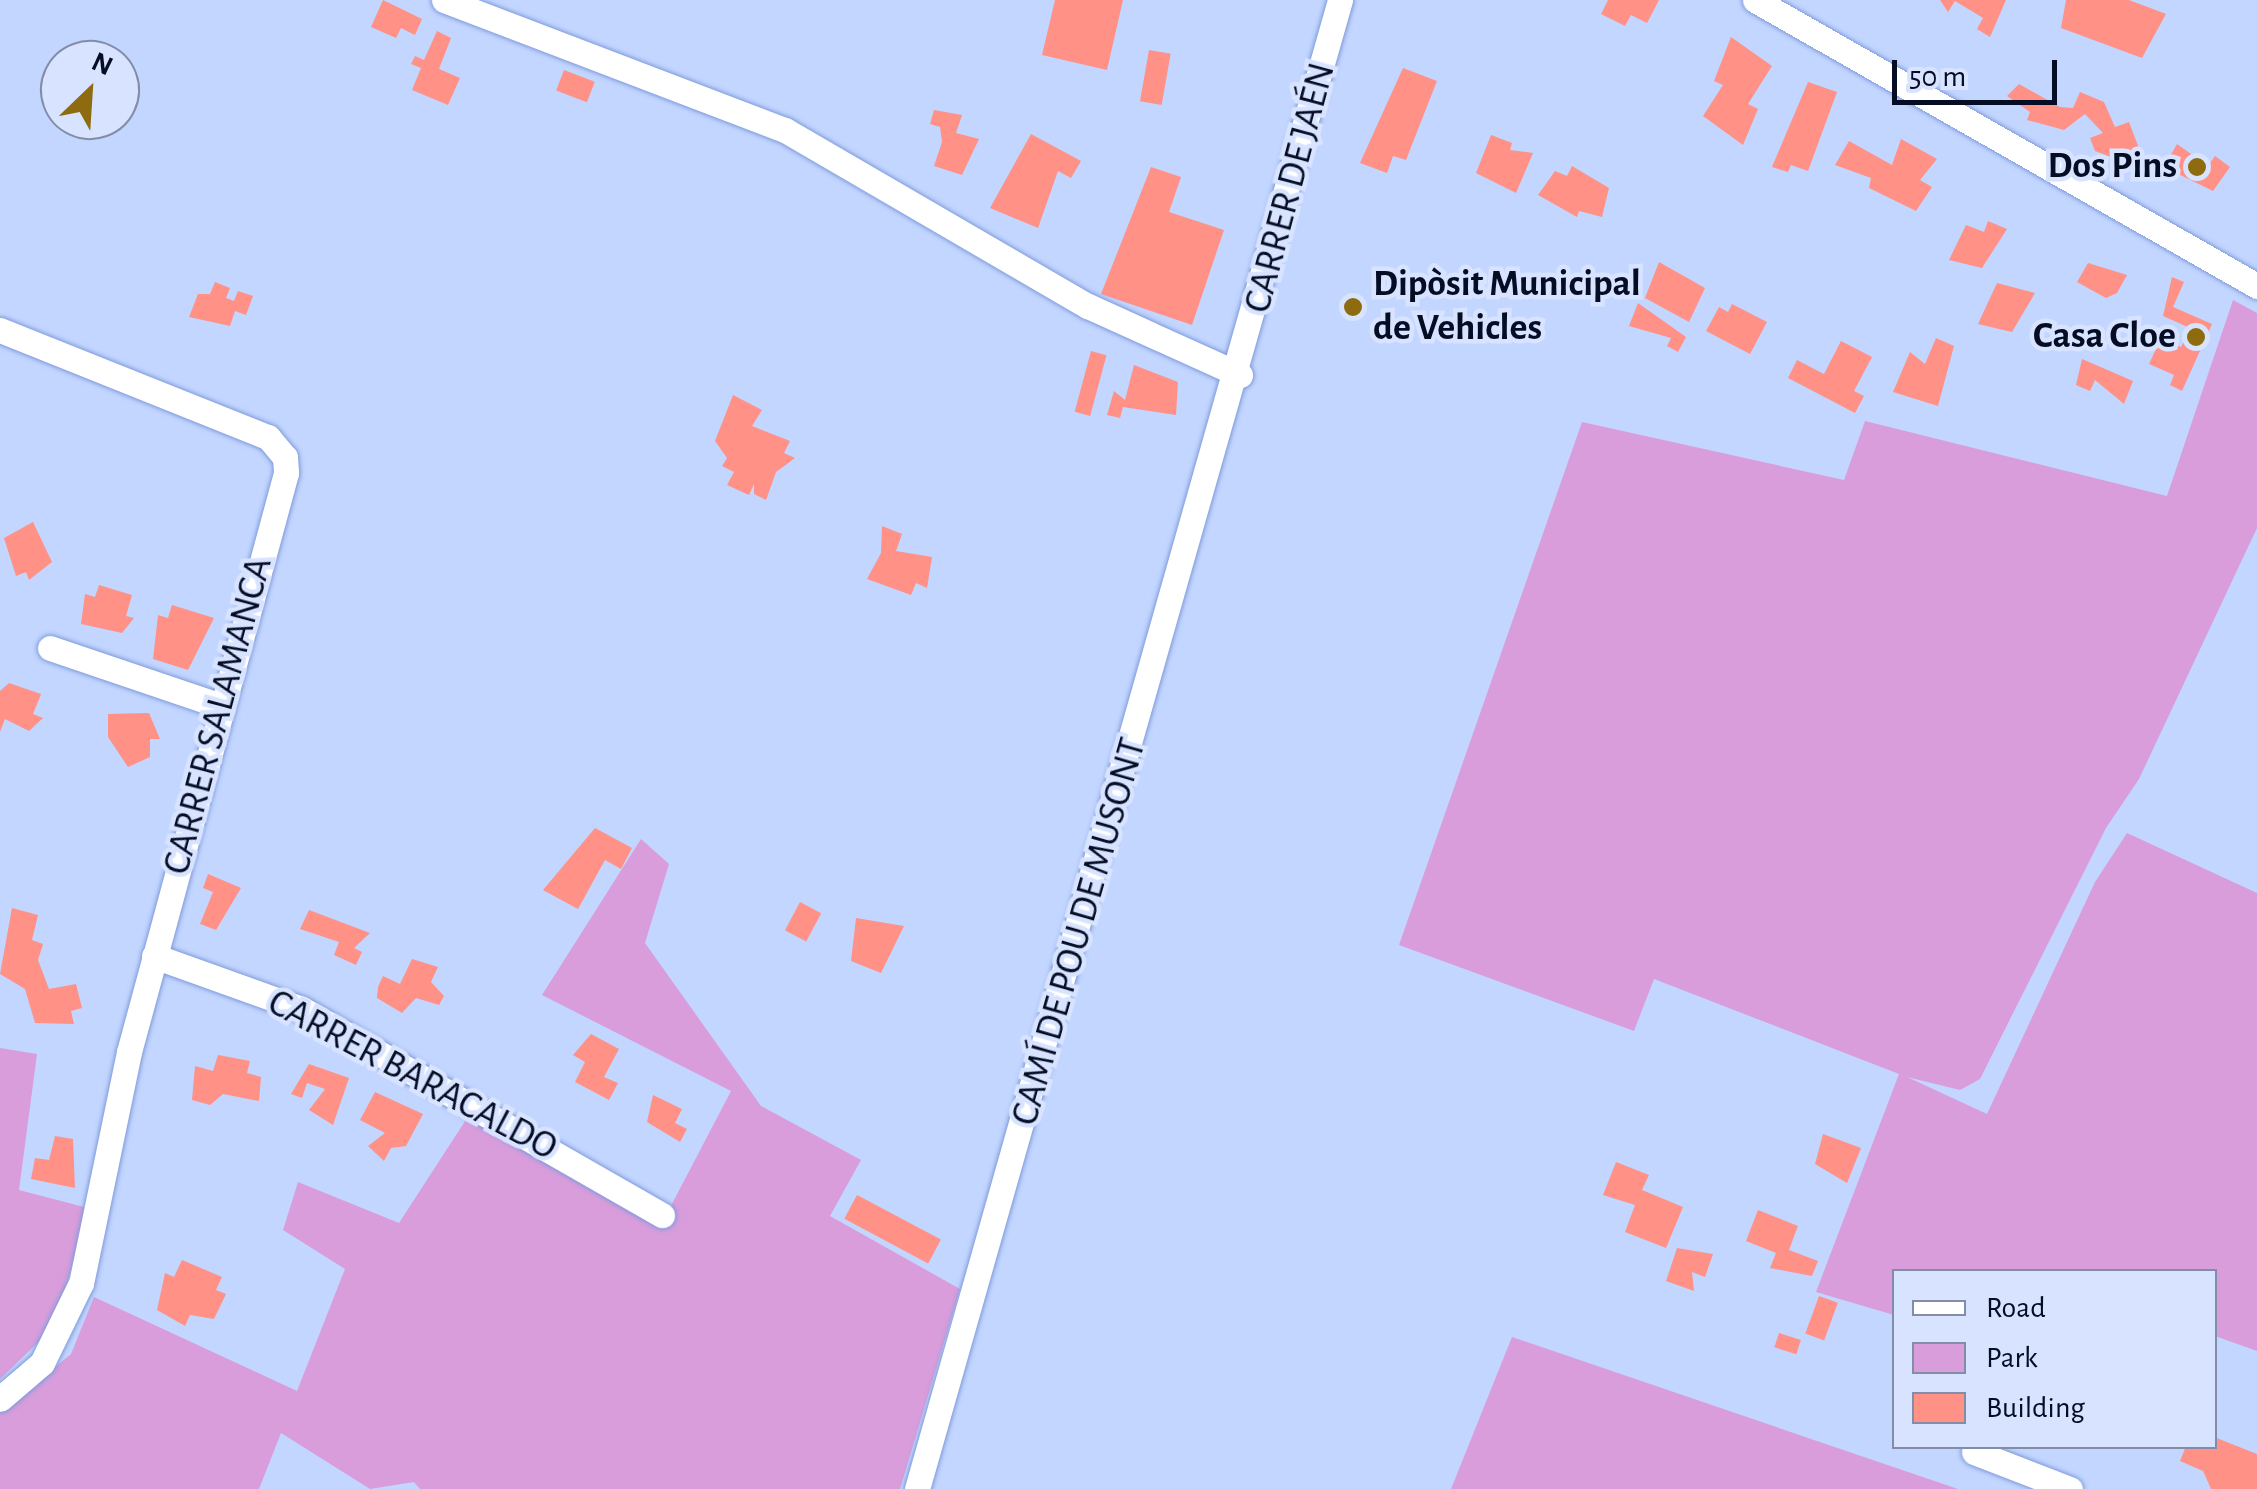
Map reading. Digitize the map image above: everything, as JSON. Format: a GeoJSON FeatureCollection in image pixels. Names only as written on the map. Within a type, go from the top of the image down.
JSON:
{"type":"FeatureCollection","features":[{"type":"Feature","properties":{"kind":"street"},"geometry":{"type":"LineString","coordinates":[[444,0],[785,130],[1088,306],[1240,375]]}},
{"type":"Feature","properties":{"kind":"street","name":"CARRER DE JAÉN"},"geometry":{"type":"LineString","coordinates":[[1240,375],[1340,0]]}},
{"type":"Feature","properties":{"kind":"street"},"geometry":{"type":"LineString","coordinates":[[1755,0],[2257,286]]}},
{"type":"Feature","properties":{"kind":"street","name":"CARRER SALAMANCA"},"geometry":{"type":"LineString","coordinates":[[0,330],[278,444],[286,474],[154,956],[81,1283],[42,1362],[0,1400]]}},
{"type":"Feature","properties":{"kind":"street","name":"CAMÍ DE POU DE MUSONT"},"geometry":{"type":"LineString","coordinates":[[917,1489],[1240,375]]}},
{"type":"Feature","properties":{"kind":"street"},"geometry":{"type":"LineString","coordinates":[[50,648],[221,706]]}},
{"type":"Feature","properties":{"kind":"street","name":"CARRER BARACALDO"},"geometry":{"type":"LineString","coordinates":[[154,956],[302,1009],[662,1215]]}},
{"type":"Feature","properties":{"kind":"street"},"geometry":{"type":"LineString","coordinates":[[1974,1452],[2070,1489]]}},
{"type":"Feature","properties":{"kind":"green space"},"geometry":{"type":"Polygon","coordinates":[[[2233,300],[2257,313],[2257,528],[2139,779],[2106,828],[1980,1079],[1960,1090],[1907,1077],[1987,1114],[2095,882],[2127,833],[2257,893],[2257,1351],[2217,1337],[2217,1269],[1892,1269],[1892,1314],[1816,1292],[1899,1074],[1654,979],[1634,1031],[1399,945],[1582,422],[1844,480],[1865,421],[2167,496],[2233,300]]]}},
{"type":"Feature","properties":{"kind":"green space"},"geometry":{"type":"Polygon","coordinates":[[[641,839],[669,864],[645,943],[761,1106],[861,1160],[830,1216],[960,1289],[900,1489],[420,1489],[414,1482],[370,1489],[281,1433],[259,1489],[0,1489],[0,1413],[71,1354],[94,1297],[297,1391],[345,1269],[283,1230],[298,1182],[399,1223],[471,1112],[663,1221],[731,1091],[542,995],[641,839]]]}},
{"type":"Feature","properties":{"kind":"green space"},"geometry":{"type":"Polygon","coordinates":[[[0,1048],[37,1054],[19,1190],[88,1208],[55,1326],[0,1379],[0,1048]]]}},
{"type":"Feature","properties":{"kind":"green space"},"geometry":{"type":"Polygon","coordinates":[[[1512,1337],[1958,1489],[1451,1489],[1512,1337]]]}},
{"type":"Feature","properties":{"kind":"building"},"geometry":{"type":"Polygon","coordinates":[[[383,0],[422,19],[415,35],[401,28],[396,38],[371,27],[383,0]]]}},
{"type":"Feature","properties":{"kind":"building"},"geometry":{"type":"Polygon","coordinates":[[[1055,0],[1123,0],[1107,70],[1042,55],[1055,0]]]}},
{"type":"Feature","properties":{"kind":"building"},"geometry":{"type":"Polygon","coordinates":[[[1608,0],[1659,0],[1647,23],[1631,15],[1625,26],[1601,14],[1608,0]]]}},
{"type":"Feature","properties":{"kind":"building"},"geometry":{"type":"Polygon","coordinates":[[[1940,0],[2006,0],[1990,37],[1977,29],[1983,18],[1955,1],[1948,12],[1940,0]]]}},
{"type":"Feature","properties":{"kind":"building"},"geometry":{"type":"Polygon","coordinates":[[[2066,0],[2129,0],[2166,14],[2142,58],[2061,28],[2066,0]]]}},
{"type":"Feature","properties":{"kind":"building"},"geometry":{"type":"Polygon","coordinates":[[[437,31],[451,38],[439,69],[460,78],[448,105],[412,90],[421,68],[411,64],[415,56],[424,60],[437,31]]]}},
{"type":"Feature","properties":{"kind":"building"},"geometry":{"type":"Polygon","coordinates":[[[1731,37],[1772,66],[1748,104],[1758,109],[1743,145],[1703,116],[1723,85],[1714,81],[1731,37]]]}},
{"type":"Feature","properties":{"kind":"building"},"geometry":{"type":"Polygon","coordinates":[[[1149,50],[1171,54],[1162,105],[1140,101],[1149,50]]]}},
{"type":"Feature","properties":{"kind":"building"},"geometry":{"type":"Polygon","coordinates":[[[1403,68],[1437,81],[1406,160],[1393,156],[1387,173],[1360,163],[1403,68]]]}},
{"type":"Feature","properties":{"kind":"building"},"geometry":{"type":"Polygon","coordinates":[[[564,70],[595,82],[587,102],[556,91],[564,70]]]}},
{"type":"Feature","properties":{"kind":"building"},"geometry":{"type":"Polygon","coordinates":[[[1808,82],[1837,92],[1808,171],[1791,165],[1788,172],[1772,167],[1808,82]]]}},
{"type":"Feature","properties":{"kind":"building"},"geometry":{"type":"Polygon","coordinates":[[[2019,84],[2060,107],[2073,108],[2080,92],[2104,102],[2115,127],[2129,122],[2140,151],[2119,160],[2095,151],[2090,138],[2103,133],[2085,114],[2064,130],[2027,120],[2030,112],[2007,96],[2019,84]]]}},
{"type":"Feature","properties":{"kind":"building"},"geometry":{"type":"Polygon","coordinates":[[[934,110],[962,115],[956,133],[979,139],[962,175],[934,166],[942,142],[940,127],[930,124],[934,110]]]}},
{"type":"Feature","properties":{"kind":"building"},"geometry":{"type":"Polygon","coordinates":[[[1031,134],[1081,161],[1071,178],[1058,171],[1038,228],[990,208],[1031,134]]]}},
{"type":"Feature","properties":{"kind":"building"},"geometry":{"type":"Polygon","coordinates":[[[1491,135],[1512,143],[1510,150],[1533,153],[1516,193],[1476,173],[1491,135]]]}},
{"type":"Feature","properties":{"kind":"building"},"geometry":{"type":"Polygon","coordinates":[[[1901,139],[1937,159],[1920,180],[1932,187],[1916,211],[1869,188],[1871,178],[1835,165],[1849,141],[1892,165],[1901,139]]]}},
{"type":"Feature","properties":{"kind":"building","name":"Dos Pins"},"geometry":{"type":"Polygon","coordinates":[[[2177,144],[2208,166],[2215,156],[2230,167],[2213,191],[2164,167],[2177,144]]]}},
{"type":"Feature","properties":{"kind":"building"},"geometry":{"type":"Polygon","coordinates":[[[1572,166],[1609,188],[1602,217],[1579,211],[1577,217],[1538,195],[1555,171],[1567,176],[1572,166]]]}},
{"type":"Feature","properties":{"kind":"building"},"geometry":{"type":"Polygon","coordinates":[[[1151,167],[1181,177],[1169,212],[1224,230],[1192,325],[1101,294],[1151,167]]]}},
{"type":"Feature","properties":{"kind":"building"},"geometry":{"type":"Polygon","coordinates":[[[1988,221],[2007,229],[1982,268],[1949,260],[1966,225],[1984,232],[1988,221]]]}},
{"type":"Feature","properties":{"kind":"building"},"geometry":{"type":"Polygon","coordinates":[[[1659,262],[1705,288],[1689,322],[1645,298],[1659,262]]]}},
{"type":"Feature","properties":{"kind":"building"},"geometry":{"type":"Polygon","coordinates":[[[2088,263],[2127,275],[2117,293],[2106,298],[2077,282],[2088,263]]]}},
{"type":"Feature","properties":{"kind":"building"},"geometry":{"type":"Polygon","coordinates":[[[2172,277],[2184,282],[2173,307],[2212,324],[2182,391],[2170,385],[2174,375],[2149,364],[2161,338],[2181,347],[2190,328],[2163,316],[2172,277]]]}},
{"type":"Feature","properties":{"kind":"building"},"geometry":{"type":"Polygon","coordinates":[[[215,282],[230,288],[226,298],[234,301],[238,291],[253,296],[246,315],[235,311],[230,326],[189,317],[198,294],[210,294],[215,282]]]}},
{"type":"Feature","properties":{"kind":"building"},"geometry":{"type":"Polygon","coordinates":[[[1997,283],[2035,293],[2012,332],[1978,324],[1997,283]]]}},
{"type":"Feature","properties":{"kind":"building"},"geometry":{"type":"Polygon","coordinates":[[[1638,303],[1686,337],[1678,352],[1667,346],[1671,338],[1629,326],[1638,303]]]}},
{"type":"Feature","properties":{"kind":"building"},"geometry":{"type":"Polygon","coordinates":[[[1732,304],[1767,322],[1750,354],[1706,331],[1719,307],[1728,312],[1732,304]]]}},
{"type":"Feature","properties":{"kind":"building"},"geometry":{"type":"Polygon","coordinates":[[[1936,338],[1954,346],[1938,406],[1893,392],[1910,352],[1925,364],[1936,338]]]}},
{"type":"Feature","properties":{"kind":"building"},"geometry":{"type":"Polygon","coordinates":[[[1841,341],[1872,357],[1854,391],[1864,396],[1855,413],[1788,378],[1797,360],[1824,374],[1841,341]]]}},
{"type":"Feature","properties":{"kind":"building"},"geometry":{"type":"Polygon","coordinates":[[[1091,351],[1106,355],[1090,416],[1075,412],[1091,351]]]}},
{"type":"Feature","properties":{"kind":"building"},"geometry":{"type":"Polygon","coordinates":[[[2082,359],[2133,381],[2124,404],[2095,380],[2090,391],[2076,385],[2082,359]]]}},
{"type":"Feature","properties":{"kind":"building"},"geometry":{"type":"Polygon","coordinates":[[[1134,365],[1178,382],[1176,415],[1123,407],[1120,418],[1107,415],[1114,391],[1125,400],[1134,365]]]}},
{"type":"Feature","properties":{"kind":"building"},"geometry":{"type":"Polygon","coordinates":[[[733,395],[762,410],[752,426],[790,441],[784,453],[795,458],[776,472],[766,500],[754,494],[754,484],[749,495],[727,485],[734,472],[722,466],[727,458],[715,441],[733,395]]]}},
{"type":"Feature","properties":{"kind":"building"},"geometry":{"type":"Polygon","coordinates":[[[33,522],[52,562],[29,580],[26,572],[16,576],[4,538],[33,522]]]}},
{"type":"Feature","properties":{"kind":"building"},"geometry":{"type":"Polygon","coordinates":[[[882,526],[902,534],[896,551],[932,557],[927,588],[916,583],[911,595],[867,579],[881,553],[882,526]]]}},
{"type":"Feature","properties":{"kind":"building"},"geometry":{"type":"Polygon","coordinates":[[[99,585],[132,595],[126,616],[134,618],[122,633],[81,624],[85,594],[95,597],[99,585]]]}},
{"type":"Feature","properties":{"kind":"building"},"geometry":{"type":"Polygon","coordinates":[[[172,605],[214,618],[188,670],[153,659],[158,615],[168,618],[172,605]]]}},
{"type":"Feature","properties":{"kind":"building"},"geometry":{"type":"Polygon","coordinates":[[[9,683],[41,694],[33,714],[43,718],[29,731],[5,719],[0,732],[0,691],[9,683]]]}},
{"type":"Feature","properties":{"kind":"building"},"geometry":{"type":"Polygon","coordinates":[[[149,713],[160,739],[150,739],[150,757],[128,767],[108,737],[108,714],[149,713]]]}},
{"type":"Feature","properties":{"kind":"building"},"geometry":{"type":"Polygon","coordinates":[[[595,828],[632,848],[621,869],[605,860],[578,909],[543,890],[595,828]]]}},
{"type":"Feature","properties":{"kind":"building"},"geometry":{"type":"Polygon","coordinates":[[[208,874],[241,888],[216,930],[200,924],[213,892],[203,888],[208,874]]]}},
{"type":"Feature","properties":{"kind":"building"},"geometry":{"type":"Polygon","coordinates":[[[800,902],[821,913],[806,942],[785,930],[800,902]]]}},
{"type":"Feature","properties":{"kind":"building"},"geometry":{"type":"Polygon","coordinates":[[[12,908],[38,915],[32,940],[43,944],[38,960],[49,989],[76,984],[82,1008],[71,1011],[74,1024],[35,1023],[25,989],[0,974],[12,908]]]}},
{"type":"Feature","properties":{"kind":"building"},"geometry":{"type":"Polygon","coordinates":[[[309,910],[370,933],[354,948],[362,952],[356,965],[334,955],[339,942],[300,929],[309,910]]]}},
{"type":"Feature","properties":{"kind":"building"},"geometry":{"type":"Polygon","coordinates":[[[856,918],[904,926],[881,973],[851,961],[856,918]]]}},
{"type":"Feature","properties":{"kind":"building"},"geometry":{"type":"Polygon","coordinates":[[[412,959],[438,967],[431,982],[444,996],[439,1005],[416,998],[402,1013],[377,998],[378,987],[383,976],[400,984],[412,959]]]}},
{"type":"Feature","properties":{"kind":"building"},"geometry":{"type":"Polygon","coordinates":[[[591,1034],[619,1049],[604,1077],[618,1083],[609,1100],[575,1082],[585,1062],[573,1055],[591,1034]]]}},
{"type":"Feature","properties":{"kind":"building"},"geometry":{"type":"Polygon","coordinates":[[[218,1055],[250,1061],[247,1073],[261,1077],[259,1101],[223,1094],[210,1105],[192,1100],[195,1066],[213,1071],[218,1055]]]}},
{"type":"Feature","properties":{"kind":"building"},"geometry":{"type":"Polygon","coordinates":[[[309,1064],[349,1078],[333,1125],[309,1110],[325,1089],[307,1083],[302,1098],[291,1094],[309,1064]]]}},
{"type":"Feature","properties":{"kind":"building"},"geometry":{"type":"Polygon","coordinates":[[[375,1092],[423,1114],[406,1146],[391,1148],[384,1161],[368,1146],[385,1133],[360,1120],[375,1092]]]}},
{"type":"Feature","properties":{"kind":"building"},"geometry":{"type":"Polygon","coordinates":[[[653,1095],[682,1109],[675,1123],[687,1129],[680,1142],[647,1122],[653,1095]]]}},
{"type":"Feature","properties":{"kind":"building"},"geometry":{"type":"Polygon","coordinates":[[[1823,1134],[1861,1148],[1847,1183],[1815,1164],[1823,1134]]]}},
{"type":"Feature","properties":{"kind":"building"},"geometry":{"type":"Polygon","coordinates":[[[55,1136],[73,1139],[75,1188],[31,1179],[35,1158],[49,1160],[55,1136]]]}},
{"type":"Feature","properties":{"kind":"building"},"geometry":{"type":"Polygon","coordinates":[[[1616,1162],[1649,1175],[1642,1190],[1683,1207],[1666,1248],[1625,1232],[1635,1205],[1603,1195],[1616,1162]]]}},
{"type":"Feature","properties":{"kind":"building"},"geometry":{"type":"Polygon","coordinates":[[[857,1195],[941,1240],[928,1263],[844,1219],[857,1195]]]}},
{"type":"Feature","properties":{"kind":"building"},"geometry":{"type":"Polygon","coordinates":[[[1758,1210],[1798,1226],[1789,1250],[1818,1261],[1812,1276],[1770,1268],[1776,1253],[1746,1241],[1758,1210]]]}},
{"type":"Feature","properties":{"kind":"building"},"geometry":{"type":"Polygon","coordinates":[[[1677,1248],[1713,1254],[1705,1277],[1692,1272],[1694,1291],[1666,1281],[1677,1248]]]}},
{"type":"Feature","properties":{"kind":"building"},"geometry":{"type":"Polygon","coordinates":[[[182,1260],[222,1277],[216,1290],[226,1294],[214,1319],[190,1315],[185,1326],[157,1310],[165,1273],[174,1277],[182,1260]]]}},
{"type":"Feature","properties":{"kind":"building"},"geometry":{"type":"Polygon","coordinates":[[[1819,1296],[1838,1303],[1824,1340],[1805,1334],[1819,1296]]]}},
{"type":"Feature","properties":{"kind":"building"},"geometry":{"type":"Polygon","coordinates":[[[1779,1333],[1801,1340],[1796,1354],[1774,1347],[1779,1333]]]}},
{"type":"Feature","properties":{"kind":"building"},"geometry":{"type":"Polygon","coordinates":[[[2217,1438],[2257,1454],[2257,1489],[2211,1489],[2203,1471],[2180,1461],[2185,1449],[2217,1449],[2217,1438]]]}},
{"type":"Feature","properties":{"kind":"place","name":"Dos Pins"},"geometry":{"type":"Point","coordinates":[2197,167]}},
{"type":"Feature","properties":{"kind":"place","name":"Dipòsit Municipal de Vehicles"},"geometry":{"type":"Point","coordinates":[1353,307]}},
{"type":"Feature","properties":{"kind":"place","name":"Casa Cloe"},"geometry":{"type":"Point","coordinates":[2196,337]}}]}
